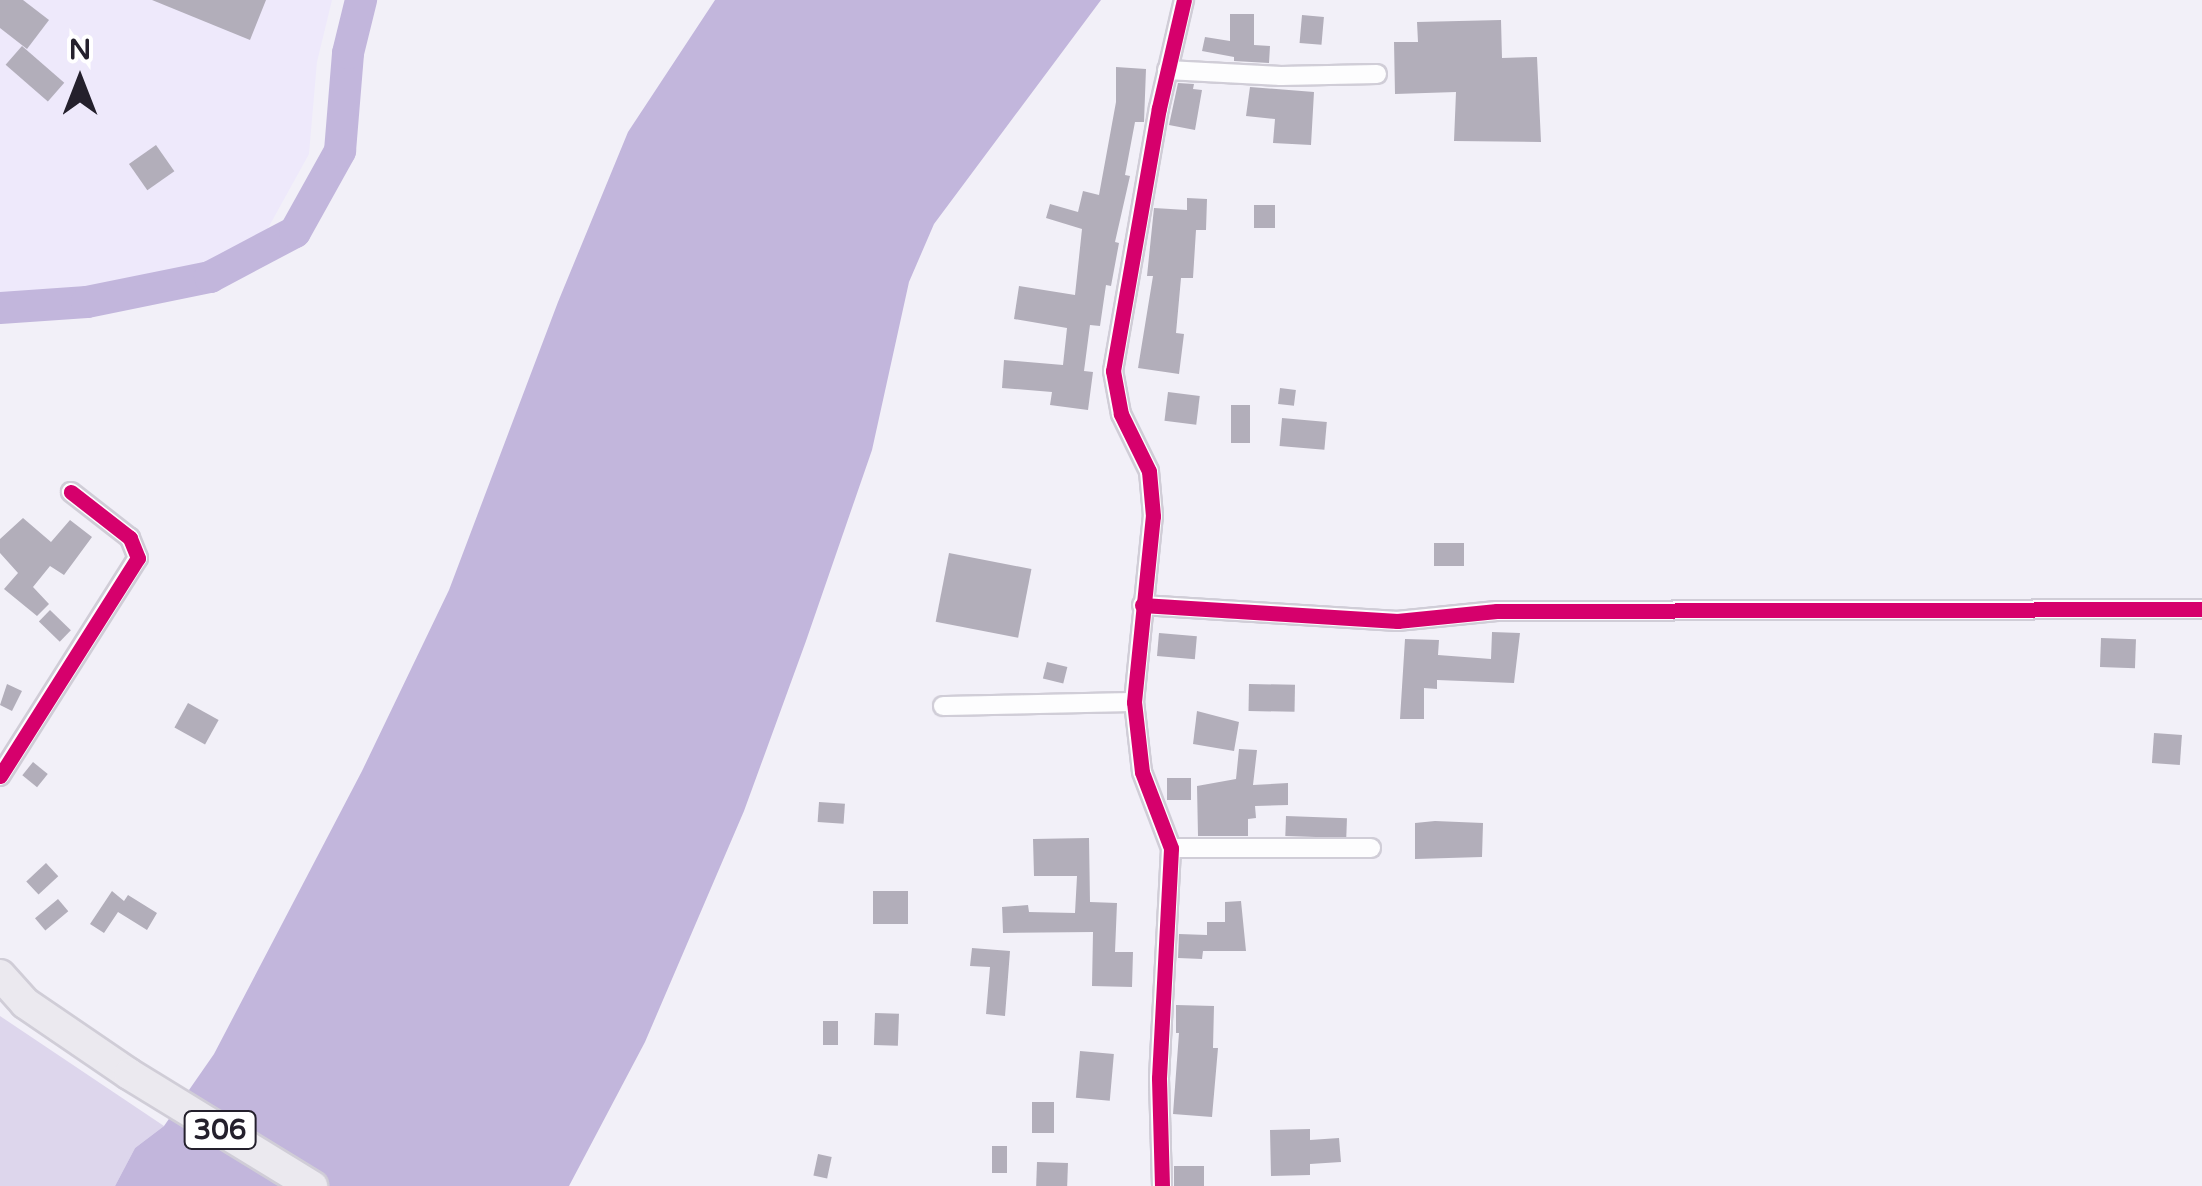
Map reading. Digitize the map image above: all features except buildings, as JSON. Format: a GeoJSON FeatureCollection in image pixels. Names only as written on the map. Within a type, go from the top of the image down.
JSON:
{"type":"FeatureCollection","features":[{"type":"Feature","properties":{"kind":"main road","name":"306"},"geometry":{"type":"LineString","coordinates":[[0,975],[25,1003],[129,1074],[312,1186]]}},
{"type":"Feature","properties":{"kind":"street"},"geometry":{"type":"LineString","coordinates":[[1162,1186],[1159,1078],[1171,848],[1142,772],[1134,702],[1153,516],[1150,471],[1122,414],[1113,371],[1167,70],[1184,0]]}},
{"type":"Feature","properties":{"kind":"street"},"geometry":{"type":"LineString","coordinates":[[1167,70],[1281,76],[1377,74]]}},
{"type":"Feature","properties":{"kind":"street"},"geometry":{"type":"LineString","coordinates":[[0,776],[138,558],[130,538],[71,492]]}},
{"type":"Feature","properties":{"kind":"street"},"geometry":{"type":"LineString","coordinates":[[1142,605],[1397,621],[1496,611],[2202,610]]}},
{"type":"Feature","properties":{"kind":"street"},"geometry":{"type":"LineString","coordinates":[[943,706],[1134,702]]}},
{"type":"Feature","properties":{"kind":"street"},"geometry":{"type":"LineString","coordinates":[[1171,848],[1371,848]]}},
{"type":"Feature","properties":{"kind":"shaded area"},"geometry":{"type":"Polygon","coordinates":[[[0,0],[332,0],[317,62],[309,154],[267,230],[188,272],[71,296],[0,300],[0,0]]]}},
{"type":"Feature","properties":{"kind":"shaded area"},"geometry":{"type":"Polygon","coordinates":[[[715,0],[1101,0],[934,224],[909,282],[872,450],[806,641],[744,811],[645,1042],[569,1186],[115,1186],[135,1148],[164,1126],[214,1054],[362,771],[449,590],[558,302],[628,132],[715,0]]]}},
{"type":"Feature","properties":{"kind":"shaded area"},"geometry":{"type":"Polygon","coordinates":[[[0,1016],[164,1126],[135,1148],[115,1186],[0,1186],[0,1016]]]}},
{"type":"Feature","properties":{"kind":"waterway"},"geometry":{"type":"LineString","coordinates":[[0,308],[87,302],[210,277],[295,232],[340,151],[348,53],[361,0]]}},
{"type":"Feature","properties":{"kind":"cycle path"},"geometry":{"type":"LineString","coordinates":[[1162,1186],[1159,1078],[1171,848],[1142,772],[1134,702],[1153,516],[1149,471],[1121,414],[1113,371],[1159,108],[1184,0]]}},
{"type":"Feature","properties":{"kind":"cycle path"},"geometry":{"type":"LineString","coordinates":[[0,776],[138,558],[130,538],[71,492]]}},
{"type":"Feature","properties":{"kind":"cycle path"},"geometry":{"type":"LineString","coordinates":[[1142,605],[1397,621],[1497,611],[2202,609]]}}]}
